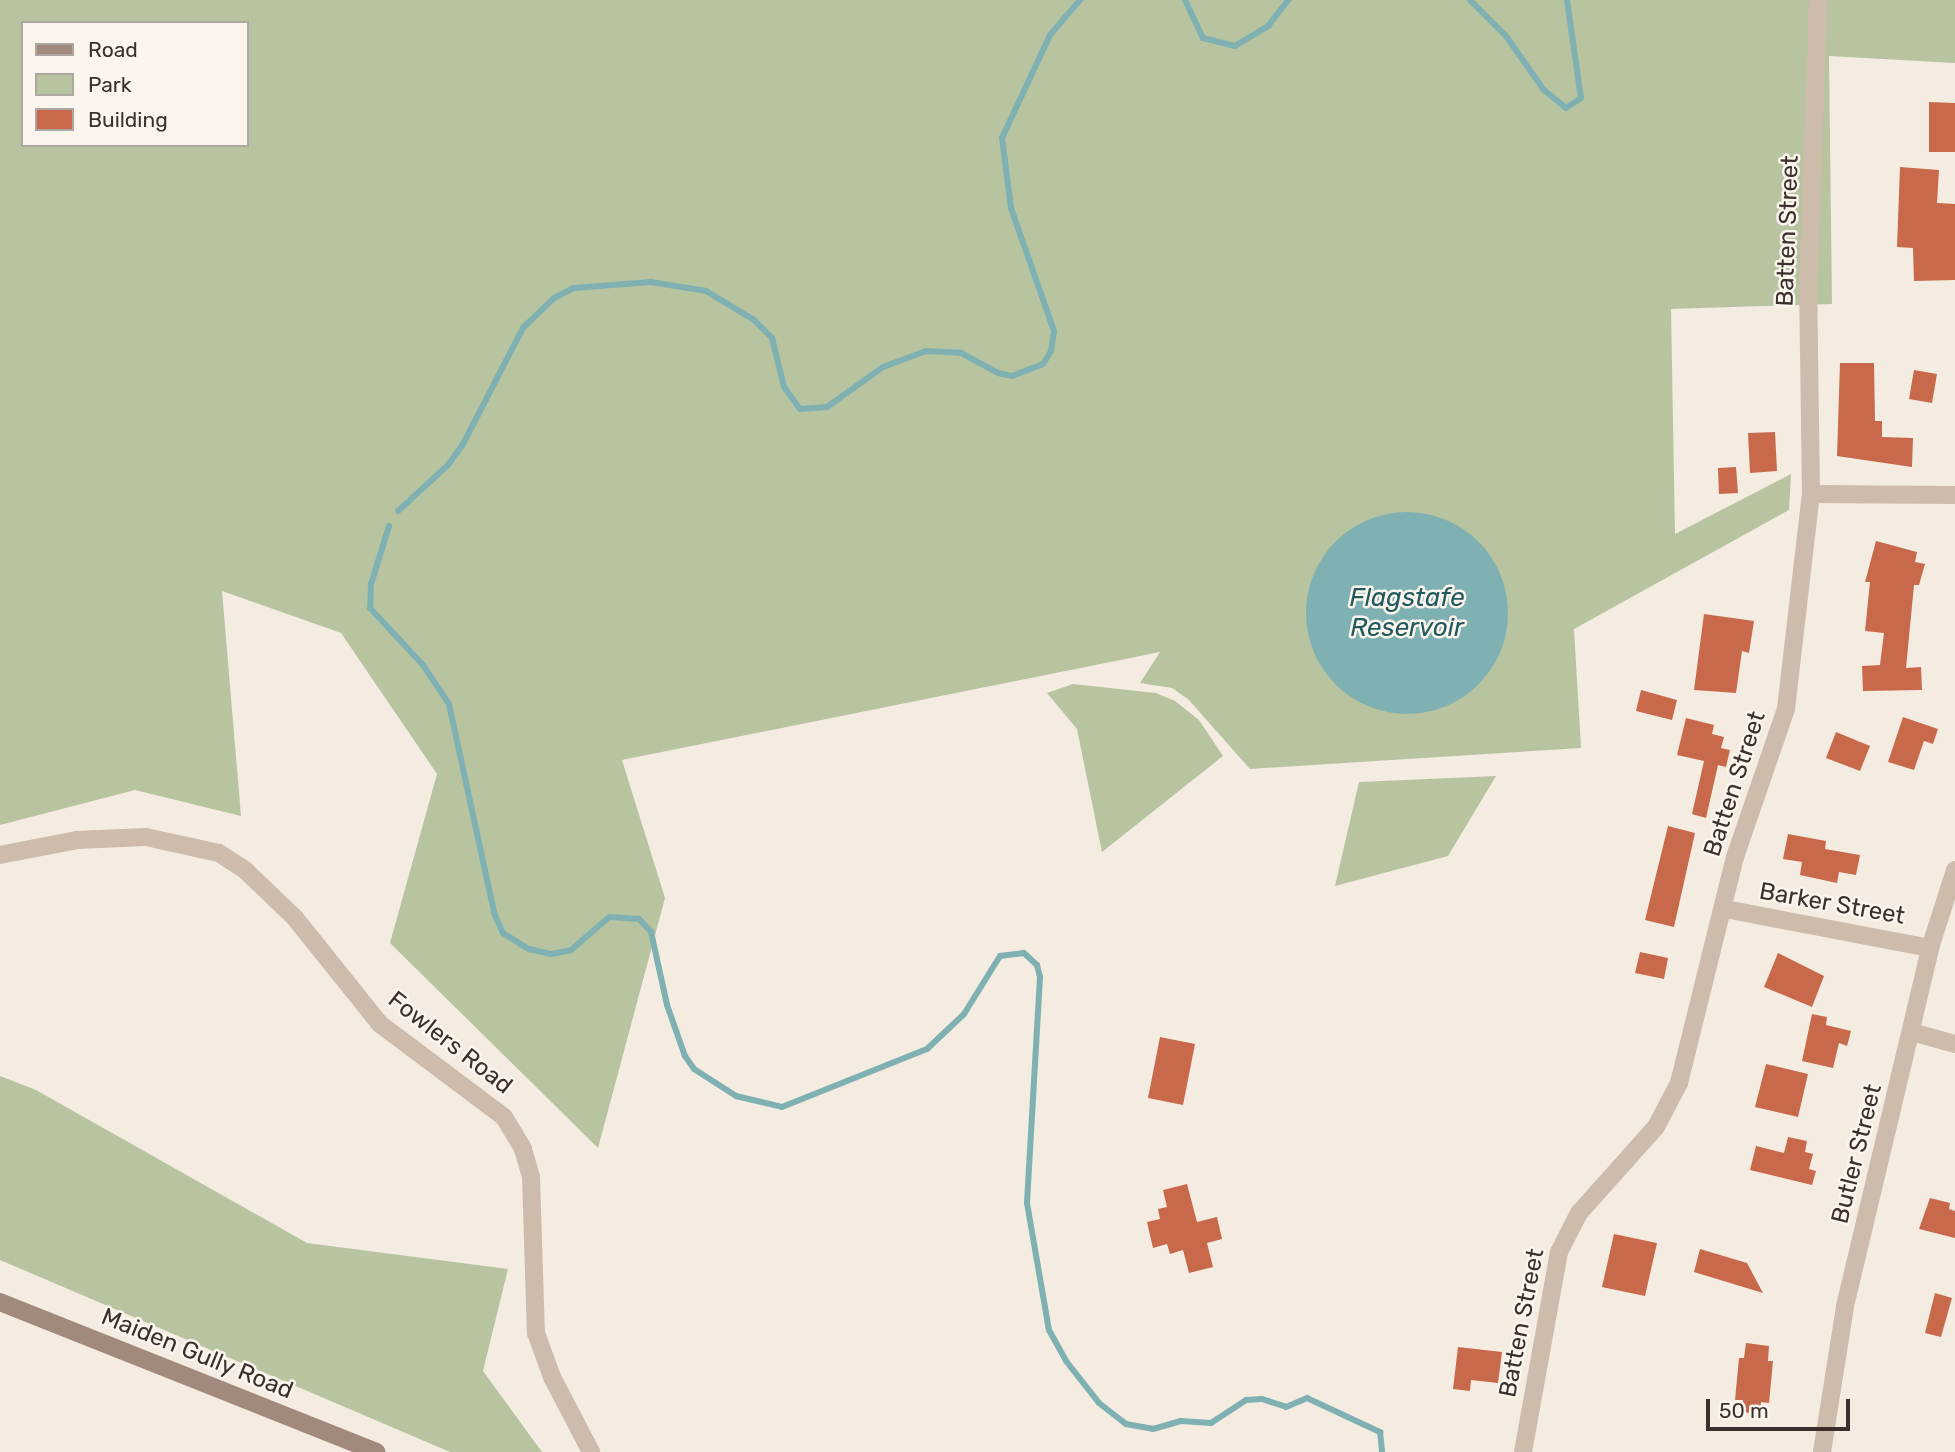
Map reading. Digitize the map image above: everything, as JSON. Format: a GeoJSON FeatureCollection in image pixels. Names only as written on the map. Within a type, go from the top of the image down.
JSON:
{"type":"FeatureCollection","features":[{"type":"Feature","properties":{"kind":"street","name":"Batten Street"},"geometry":{"type":"LineString","coordinates":[[1523,1452],[1559,1252],[1579,1213],[1639,1149],[1669,1106],[1689,1054],[1726,909],[1735,857],[1786,709],[1811,494],[1808,291],[1818,0]]}},
{"type":"Feature","properties":{"kind":"street"},"geometry":{"type":"LineString","coordinates":[[1811,494],[1955,495]]}},
{"type":"Feature","properties":{"kind":"street","name":"Fowlers Road"},"geometry":{"type":"LineString","coordinates":[[0,855],[77,840],[146,837],[219,853],[245,870],[295,918],[380,1024],[504,1116],[523,1149],[531,1177],[536,1333],[552,1377],[591,1452]]}},
{"type":"Feature","properties":{"kind":"street","name":"Butler Street"},"geometry":{"type":"LineString","coordinates":[[1822,1452],[1839,1338],[1930,948],[1955,870]]}},
{"type":"Feature","properties":{"kind":"street","name":"Barker Street"},"geometry":{"type":"LineString","coordinates":[[1726,909],[1930,948]]}},
{"type":"Feature","properties":{"kind":"street"},"geometry":{"type":"LineString","coordinates":[[1912,1032],[1955,1044]]}},
{"type":"Feature","properties":{"kind":"street","name":"Maiden Gully Road"},"geometry":{"type":"LineString","coordinates":[[0,1301],[376,1452]]}},
{"type":"Feature","properties":{"kind":"green space"},"geometry":{"type":"Polygon","coordinates":[[[0,0],[1955,0],[1955,63],[1829,56],[1832,304],[1671,309],[1675,534],[1791,474],[1789,510],[1574,629],[1581,748],[1250,769],[1188,699],[1172,688],[1140,683],[1160,652],[622,760],[665,898],[598,1148],[390,943],[437,774],[341,633],[222,591],[241,816],[135,790],[0,825],[0,0]]]}},
{"type":"Feature","properties":{"kind":"green space"},"geometry":{"type":"Polygon","coordinates":[[[1073,684],[1156,693],[1175,701],[1199,720],[1223,756],[1102,852],[1077,729],[1047,693],[1073,684]]]}},
{"type":"Feature","properties":{"kind":"green space"},"geometry":{"type":"Polygon","coordinates":[[[1496,776],[1448,856],[1335,886],[1359,782],[1496,776]]]}},
{"type":"Feature","properties":{"kind":"green space"},"geometry":{"type":"Polygon","coordinates":[[[0,1076],[36,1090],[307,1243],[508,1269],[483,1371],[542,1452],[450,1452],[0,1260],[0,1076]]]}},
{"type":"Feature","properties":{"kind":"water","name":"Flagstafe Reservoir"},"geometry":{"type":"Polygon","coordinates":[[[1407,512],[1446,520],[1463,529],[1478,542],[1491,557],[1500,574],[1508,613],[1500,652],[1491,669],[1478,684],[1463,697],[1446,706],[1407,714],[1368,706],[1351,697],[1336,684],[1323,669],[1314,652],[1306,613],[1314,574],[1323,557],[1336,542],[1351,529],[1368,520],[1407,512]]]}},
{"type":"Feature","properties":{"kind":"building"},"geometry":{"type":"Polygon","coordinates":[[[1929,102],[1955,103],[1955,152],[1929,152],[1929,102]]]}},
{"type":"Feature","properties":{"kind":"building"},"geometry":{"type":"Polygon","coordinates":[[[1900,167],[1939,170],[1937,203],[1955,204],[1955,280],[1914,281],[1913,248],[1897,247],[1900,167]]]}},
{"type":"Feature","properties":{"kind":"building"},"geometry":{"type":"Polygon","coordinates":[[[1840,363],[1874,363],[1875,421],[1882,421],[1882,437],[1913,438],[1912,467],[1837,456],[1840,363]]]}},
{"type":"Feature","properties":{"kind":"building"},"geometry":{"type":"Polygon","coordinates":[[[1914,370],[1937,374],[1932,403],[1909,399],[1914,370]]]}},
{"type":"Feature","properties":{"kind":"building"},"geometry":{"type":"Polygon","coordinates":[[[1775,432],[1777,471],[1750,473],[1748,433],[1775,432]]]}},
{"type":"Feature","properties":{"kind":"building"},"geometry":{"type":"Polygon","coordinates":[[[1736,467],[1738,493],[1719,494],[1718,468],[1736,467]]]}},
{"type":"Feature","properties":{"kind":"building"},"geometry":{"type":"Polygon","coordinates":[[[1876,541],[1917,552],[1915,562],[1925,564],[1919,585],[1914,585],[1906,668],[1921,667],[1922,690],[1863,691],[1862,666],[1880,665],[1884,633],[1865,631],[1870,582],[1865,582],[1876,541]]]}},
{"type":"Feature","properties":{"kind":"building"},"geometry":{"type":"Polygon","coordinates":[[[1704,614],[1754,621],[1749,653],[1742,651],[1736,693],[1694,690],[1704,614]]]}},
{"type":"Feature","properties":{"kind":"building"},"geometry":{"type":"Polygon","coordinates":[[[1641,690],[1677,700],[1672,720],[1636,711],[1641,690]]]}},
{"type":"Feature","properties":{"kind":"building"},"geometry":{"type":"Polygon","coordinates":[[[1903,717],[1938,729],[1933,744],[1924,741],[1914,770],[1888,762],[1903,717]]]}},
{"type":"Feature","properties":{"kind":"building"},"geometry":{"type":"Polygon","coordinates":[[[1686,718],[1714,725],[1712,734],[1724,737],[1721,748],[1730,750],[1726,767],[1718,765],[1706,818],[1692,814],[1704,761],[1677,755],[1686,718]]]}},
{"type":"Feature","properties":{"kind":"building"},"geometry":{"type":"Polygon","coordinates":[[[1836,732],[1870,746],[1860,771],[1826,758],[1836,732]]]}},
{"type":"Feature","properties":{"kind":"building"},"geometry":{"type":"Polygon","coordinates":[[[1668,826],[1695,833],[1674,927],[1645,920],[1668,826]]]}},
{"type":"Feature","properties":{"kind":"building"},"geometry":{"type":"Polygon","coordinates":[[[1788,834],[1826,841],[1825,849],[1860,855],[1856,875],[1839,872],[1837,883],[1800,875],[1802,862],[1783,859],[1788,834]]]}},
{"type":"Feature","properties":{"kind":"building"},"geometry":{"type":"Polygon","coordinates":[[[1640,952],[1668,958],[1664,979],[1635,973],[1640,952]]]}},
{"type":"Feature","properties":{"kind":"building"},"geometry":{"type":"Polygon","coordinates":[[[1778,953],[1824,976],[1812,1007],[1764,987],[1778,953]]]}},
{"type":"Feature","properties":{"kind":"building"},"geometry":{"type":"Polygon","coordinates":[[[1812,1014],[1827,1017],[1826,1025],[1851,1031],[1847,1046],[1839,1043],[1833,1068],[1802,1061],[1812,1014]]]}},
{"type":"Feature","properties":{"kind":"building"},"geometry":{"type":"Polygon","coordinates":[[[1160,1037],[1195,1044],[1183,1105],[1148,1098],[1160,1037]]]}},
{"type":"Feature","properties":{"kind":"building"},"geometry":{"type":"Polygon","coordinates":[[[1766,1064],[1808,1074],[1798,1117],[1755,1107],[1766,1064]]]}},
{"type":"Feature","properties":{"kind":"building"},"geometry":{"type":"Polygon","coordinates":[[[1788,1137],[1807,1141],[1805,1152],[1813,1154],[1809,1169],[1816,1171],[1812,1185],[1750,1170],[1756,1146],[1784,1153],[1788,1137]]]}},
{"type":"Feature","properties":{"kind":"building"},"geometry":{"type":"Polygon","coordinates":[[[1187,1184],[1197,1222],[1217,1217],[1222,1239],[1207,1243],[1213,1267],[1189,1273],[1183,1250],[1170,1254],[1167,1244],[1153,1248],[1147,1222],[1160,1219],[1158,1209],[1167,1207],[1163,1190],[1187,1184]]]}},
{"type":"Feature","properties":{"kind":"building"},"geometry":{"type":"Polygon","coordinates":[[[1930,1198],[1950,1203],[1949,1209],[1955,1211],[1955,1238],[1919,1229],[1930,1198]]]}},
{"type":"Feature","properties":{"kind":"building"},"geometry":{"type":"Polygon","coordinates":[[[1614,1234],[1657,1243],[1645,1296],[1602,1287],[1614,1234]]]}},
{"type":"Feature","properties":{"kind":"building"},"geometry":{"type":"Polygon","coordinates":[[[1700,1249],[1747,1263],[1763,1293],[1694,1272],[1700,1249]]]}},
{"type":"Feature","properties":{"kind":"building"},"geometry":{"type":"Polygon","coordinates":[[[1935,1293],[1952,1298],[1941,1337],[1925,1333],[1935,1293]]]}},
{"type":"Feature","properties":{"kind":"building"},"geometry":{"type":"Polygon","coordinates":[[[1746,1343],[1769,1346],[1768,1361],[1773,1361],[1769,1403],[1761,1402],[1760,1414],[1742,1412],[1743,1400],[1735,1400],[1739,1358],[1744,1358],[1746,1343]]]}},
{"type":"Feature","properties":{"kind":"building"},"geometry":{"type":"Polygon","coordinates":[[[1458,1347],[1502,1352],[1498,1383],[1471,1380],[1470,1391],[1453,1389],[1458,1347]]]}},
{"type":"Feature","properties":{"kind":"waterway"},"geometry":{"type":"LineString","coordinates":[[398,511],[448,465],[462,446],[523,328],[554,298],[574,288],[651,282],[706,291],[754,320],[772,338],[784,387],[800,409],[827,407],[883,367],[926,351],[961,353],[998,373],[1012,376],[1043,364],[1051,351],[1054,331],[1011,208],[1002,138],[1050,35],[1080,0]]}},
{"type":"Feature","properties":{"kind":"waterway"},"geometry":{"type":"LineString","coordinates":[[1185,0],[1203,38],[1235,46],[1268,26],[1288,0]]}},
{"type":"Feature","properties":{"kind":"waterway"},"geometry":{"type":"LineString","coordinates":[[1470,0],[1506,36],[1544,90],[1566,108],[1581,98],[1567,0]]}},
{"type":"Feature","properties":{"kind":"waterway"},"geometry":{"type":"LineString","coordinates":[[389,526],[371,584],[370,608],[423,665],[449,704],[494,913],[503,933],[529,949],[551,954],[571,950],[609,917],[639,919],[651,932],[667,1005],[685,1056],[694,1069],[736,1096],[782,1107],[927,1049],[964,1014],[1000,956],[1024,953],[1037,965],[1040,977],[1027,1203],[1049,1330],[1066,1361],[1099,1403],[1126,1424],[1153,1429],[1181,1421],[1211,1423],[1246,1400],[1262,1399],[1286,1407],[1307,1398],[1380,1432],[1382,1452]]}}]}
